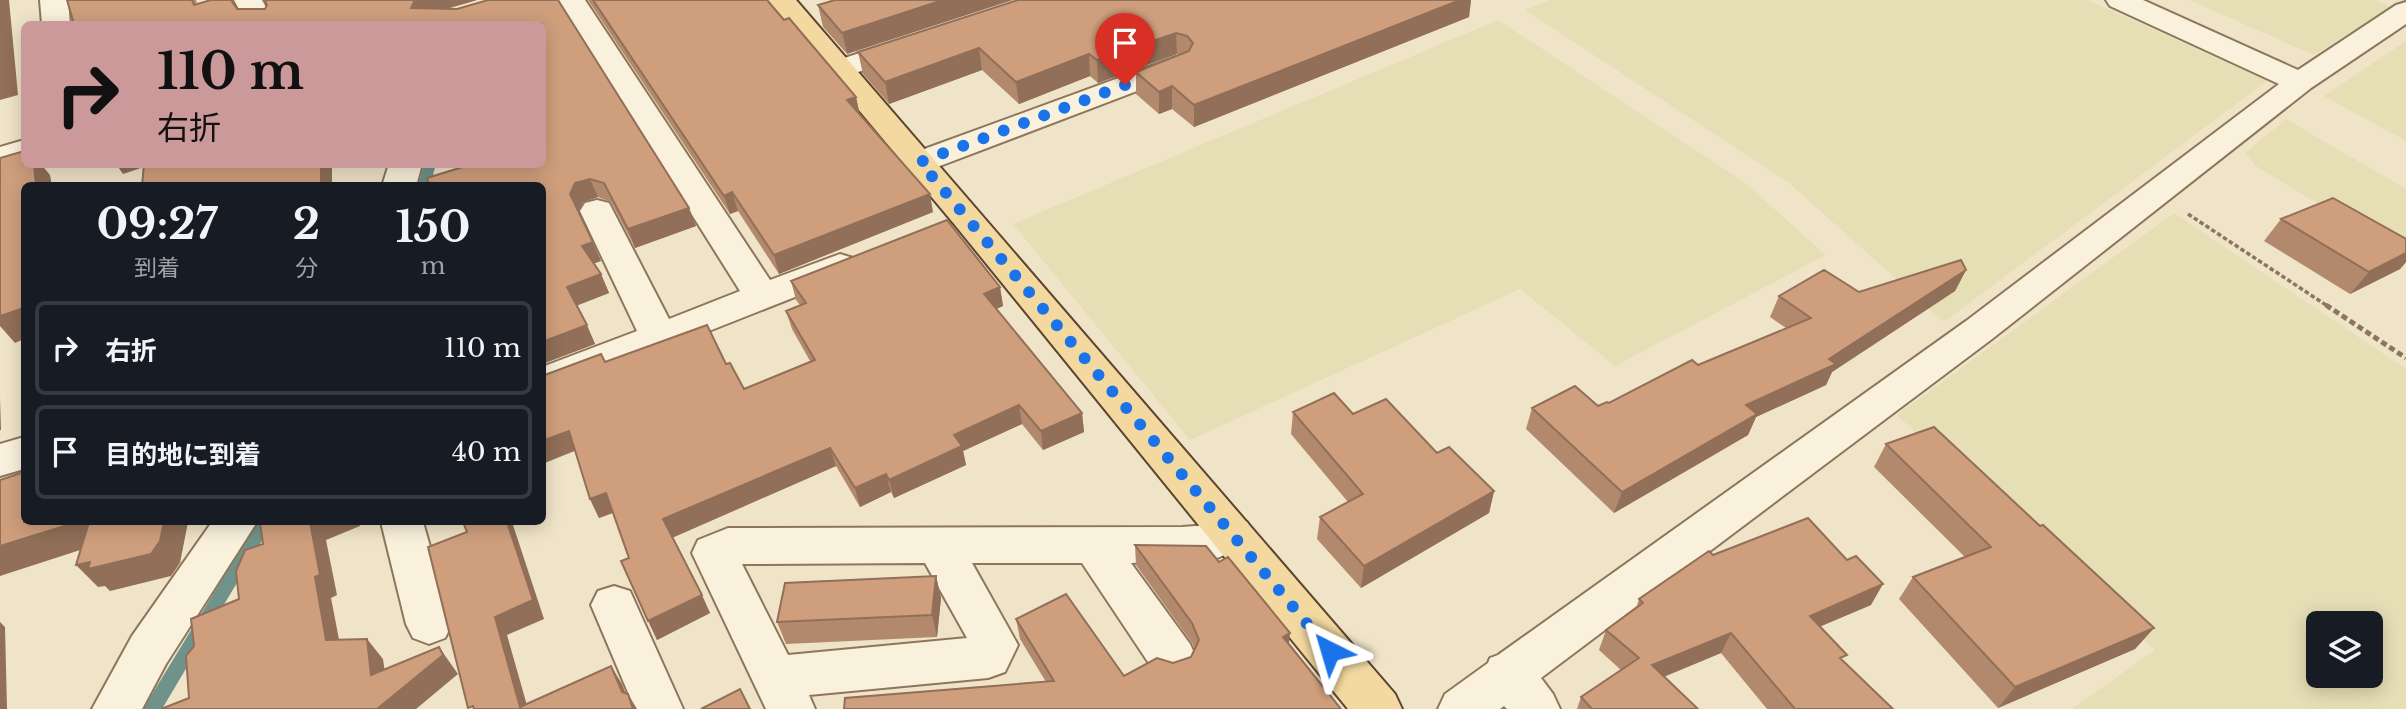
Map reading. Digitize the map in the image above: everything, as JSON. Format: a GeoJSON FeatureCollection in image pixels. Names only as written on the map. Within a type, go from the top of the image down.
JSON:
{"type":"FeatureCollection","features":[{"type":"Feature","properties":{"kind":"main road"},"geometry":{"type":"LineString","coordinates":[[781,0],[967,217],[1378,709]]}},
{"type":"Feature","properties":{"kind":"street"},"geometry":{"type":"LineString","coordinates":[[54,0],[56,21]]}},
{"type":"Feature","properties":{"kind":"street"},"geometry":{"type":"LineString","coordinates":[[248,0],[259,21]]}},
{"type":"Feature","properties":{"kind":"street"},"geometry":{"type":"LineString","coordinates":[[571,0],[762,297]]}},
{"type":"Feature","properties":{"kind":"street"},"geometry":{"type":"LineString","coordinates":[[2120,0],[2300,82]]}},
{"type":"Feature","properties":{"kind":"street"},"geometry":{"type":"LineString","coordinates":[[2396,0],[2406,6]]}},
{"type":"Feature","properties":{"kind":"street"},"geometry":{"type":"LineString","coordinates":[[1462,709],[1507,673],[1979,330],[2300,82],[2406,11]]}},
{"type":"Feature","properties":{"kind":"street"},"geometry":{"type":"LineString","coordinates":[[841,69],[932,39]]}},
{"type":"Feature","properties":{"kind":"street"},"geometry":{"type":"LineString","coordinates":[[920,162],[1176,66]]}},
{"type":"Feature","properties":{"kind":"street"},"geometry":{"type":"LineString","coordinates":[[0,158],[21,151]]}},
{"type":"Feature","properties":{"kind":"street"},"geometry":{"type":"LineString","coordinates":[[597,211],[659,337]]}},
{"type":"Feature","properties":{"kind":"street"},"geometry":{"type":"LineString","coordinates":[[929,232],[967,217]]}},
{"type":"Feature","properties":{"kind":"street"},"geometry":{"type":"LineString","coordinates":[[546,381],[877,252]]}},
{"type":"Feature","properties":{"kind":"street"},"geometry":{"type":"LineString","coordinates":[[0,460],[21,454]]}},
{"type":"Feature","properties":{"kind":"street"},"geometry":{"type":"LineString","coordinates":[[116,709],[149,650],[233,525]]}},
{"type":"Feature","properties":{"kind":"street"},"geometry":{"type":"LineString","coordinates":[[403,525],[429,624]]}},
{"type":"Feature","properties":{"kind":"street"},"geometry":{"type":"LineString","coordinates":[[939,547],[995,645],[988,657],[783,693],[714,553],[728,546],[1182,545],[1212,542],[1232,534]]}},
{"type":"Feature","properties":{"kind":"street"},"geometry":{"type":"LineString","coordinates":[[1097,546],[1100,555],[1172,659]]}},
{"type":"Feature","properties":{"kind":"street"},"geometry":{"type":"LineString","coordinates":[[614,605],[659,709]]}},
{"type":"Feature","properties":{"kind":"street"},"geometry":{"type":"LineString","coordinates":[[1507,673],[1536,709]]}},
{"type":"Feature","properties":{"kind":"path"},"geometry":{"type":"LineString","coordinates":[[2155,193],[2406,358]]}},
{"type":"Feature","properties":{"kind":"shaded area"},"geometry":{"type":"Polygon","coordinates":[[[1550,0],[2088,0],[2267,81],[1944,322],[1789,183],[1525,10],[1550,0]]]}},
{"type":"Feature","properties":{"kind":"shaded area"},"geometry":{"type":"Polygon","coordinates":[[[2189,0],[2377,0],[2390,7],[2314,55],[2189,0]]]}},
{"type":"Feature","properties":{"kind":"shaded area"},"geometry":{"type":"Polygon","coordinates":[[[1498,20],[1744,182],[1826,255],[1615,366],[1520,289],[1190,440],[1013,224],[1498,20]]]}},
{"type":"Feature","properties":{"kind":"shaded area"},"geometry":{"type":"Polygon","coordinates":[[[2406,41],[2406,141],[2324,96],[2406,41]]]}},
{"type":"Feature","properties":{"kind":"shaded area"},"geometry":{"type":"Polygon","coordinates":[[[2286,119],[2406,189],[2406,257],[2256,166],[2245,153],[2286,119]]]}},
{"type":"Feature","properties":{"kind":"shaded area"},"geometry":{"type":"Polygon","coordinates":[[[2174,213],[2406,369],[2406,709],[2072,709],[2155,650],[1897,415],[2174,213]]]}},
{"type":"Feature","properties":{"kind":"building"},"geometry":{"type":"Polygon","coordinates":[[[67,0],[192,0],[194,5],[211,0],[231,0],[237,9],[265,9],[265,0],[415,0],[411,8],[457,9],[488,0],[558,0],[689,208],[628,229],[604,183],[590,179],[575,183],[570,194],[593,242],[582,246],[601,274],[567,287],[587,325],[546,340],[546,182],[428,182],[427,178],[460,168],[546,168],[546,21],[73,21],[67,0]]]}},
{"type":"Feature","properties":{"kind":"building"},"geometry":{"type":"Polygon","coordinates":[[[593,0],[767,0],[784,20],[789,18],[856,97],[847,100],[930,194],[774,255],[732,192],[724,196],[593,0]]]}},
{"type":"Feature","properties":{"kind":"building"},"geometry":{"type":"Polygon","coordinates":[[[835,0],[943,0],[842,33],[818,5],[835,0]]]}},
{"type":"Feature","properties":{"kind":"building"},"geometry":{"type":"Polygon","coordinates":[[[1018,0],[1460,0],[1194,105],[1172,86],[1159,92],[1136,72],[1189,51],[1193,43],[1187,36],[1176,33],[1097,60],[1089,54],[1016,82],[979,48],[885,82],[858,52],[1018,0]]]}},
{"type":"Feature","properties":{"kind":"building"},"geometry":{"type":"Polygon","coordinates":[[[21,152],[21,168],[34,168],[36,182],[21,182],[21,309],[0,316],[0,158],[21,152]]]}},
{"type":"Feature","properties":{"kind":"building"},"geometry":{"type":"Polygon","coordinates":[[[144,168],[321,168],[321,182],[142,182],[144,168]]]}},
{"type":"Feature","properties":{"kind":"building"},"geometry":{"type":"Polygon","coordinates":[[[2333,198],[2406,239],[2406,253],[2369,272],[2281,219],[2333,198]]]}},
{"type":"Feature","properties":{"kind":"building"},"geometry":{"type":"Polygon","coordinates":[[[947,220],[1000,287],[984,294],[1082,413],[1041,431],[1019,405],[954,435],[962,446],[889,480],[886,474],[855,488],[830,448],[663,519],[702,595],[648,621],[621,561],[629,558],[606,493],[590,499],[569,431],[546,440],[546,375],[601,354],[605,362],[707,325],[726,364],[730,363],[744,389],[815,360],[786,311],[806,303],[791,281],[947,220]]]}},
{"type":"Feature","properties":{"kind":"building"},"geometry":{"type":"Polygon","coordinates":[[[1961,260],[1966,270],[1829,359],[1836,364],[1746,405],[1757,414],[1622,492],[1532,408],[1575,386],[1598,406],[1609,403],[1692,360],[1698,365],[1811,318],[1779,296],[1824,270],[1859,292],[1961,260]]]}},
{"type":"Feature","properties":{"kind":"building"},"geometry":{"type":"Polygon","coordinates":[[[1334,393],[1353,414],[1386,399],[1437,453],[1449,447],[1494,491],[1364,566],[1320,517],[1363,494],[1293,412],[1334,393]]]}},
{"type":"Feature","properties":{"kind":"building"},"geometry":{"type":"Polygon","coordinates":[[[1934,427],[2154,628],[2015,687],[1913,577],[1991,547],[1886,444],[1934,427]]]}},
{"type":"Feature","properties":{"kind":"building"},"geometry":{"type":"Polygon","coordinates":[[[21,473],[21,525],[67,525],[0,546],[0,480],[21,473]]]}},
{"type":"Feature","properties":{"kind":"building"},"geometry":{"type":"Polygon","coordinates":[[[1808,518],[1847,560],[1856,556],[1883,584],[1810,616],[1847,655],[1840,658],[1893,709],[1795,709],[1731,633],[1652,665],[1698,709],[1592,709],[1581,697],[1639,658],[1606,630],[1643,603],[1639,599],[1709,551],[1713,555],[1808,518]]]}},
{"type":"Feature","properties":{"kind":"building"},"geometry":{"type":"Polygon","coordinates":[[[88,525],[163,525],[160,541],[151,554],[88,569],[90,562],[76,565],[88,525]]]}},
{"type":"Feature","properties":{"kind":"building"},"geometry":{"type":"Polygon","coordinates":[[[260,525],[311,525],[320,575],[315,577],[326,640],[367,639],[371,675],[439,647],[443,655],[377,709],[161,709],[189,698],[186,656],[194,646],[191,619],[239,599],[236,571],[245,550],[263,544],[260,525]]]}},
{"type":"Feature","properties":{"kind":"building"},"geometry":{"type":"Polygon","coordinates":[[[464,525],[508,525],[533,600],[495,617],[520,707],[611,666],[622,692],[628,694],[633,709],[468,708],[428,547],[467,532],[464,525]]]}},
{"type":"Feature","properties":{"kind":"building"},"geometry":{"type":"Polygon","coordinates":[[[1135,545],[1206,546],[1219,562],[1228,557],[1290,633],[1283,637],[1341,709],[844,709],[845,698],[1054,681],[1016,619],[1066,594],[1124,676],[1157,658],[1173,663],[1191,657],[1199,640],[1192,623],[1135,545]]]}},
{"type":"Feature","properties":{"kind":"building"},"geometry":{"type":"Polygon","coordinates":[[[936,576],[932,615],[777,622],[785,583],[936,576]]]}},
{"type":"Feature","properties":{"kind":"building"},"geometry":{"type":"Polygon","coordinates":[[[740,689],[750,709],[701,709],[740,689]]]}},
{"type":"Feature","properties":{"kind":"waterway"},"geometry":{"type":"LineString","coordinates":[[425,182],[429,168]]}},
{"type":"Feature","properties":{"kind":"waterway"},"geometry":{"type":"LineString","coordinates":[[152,709],[263,525]]}},
{"type":"Feature","properties":{"kind":"route"},"geometry":{"type":"LineString","coordinates":[[1125,85],[920,162],[1330,651]]}}]}
